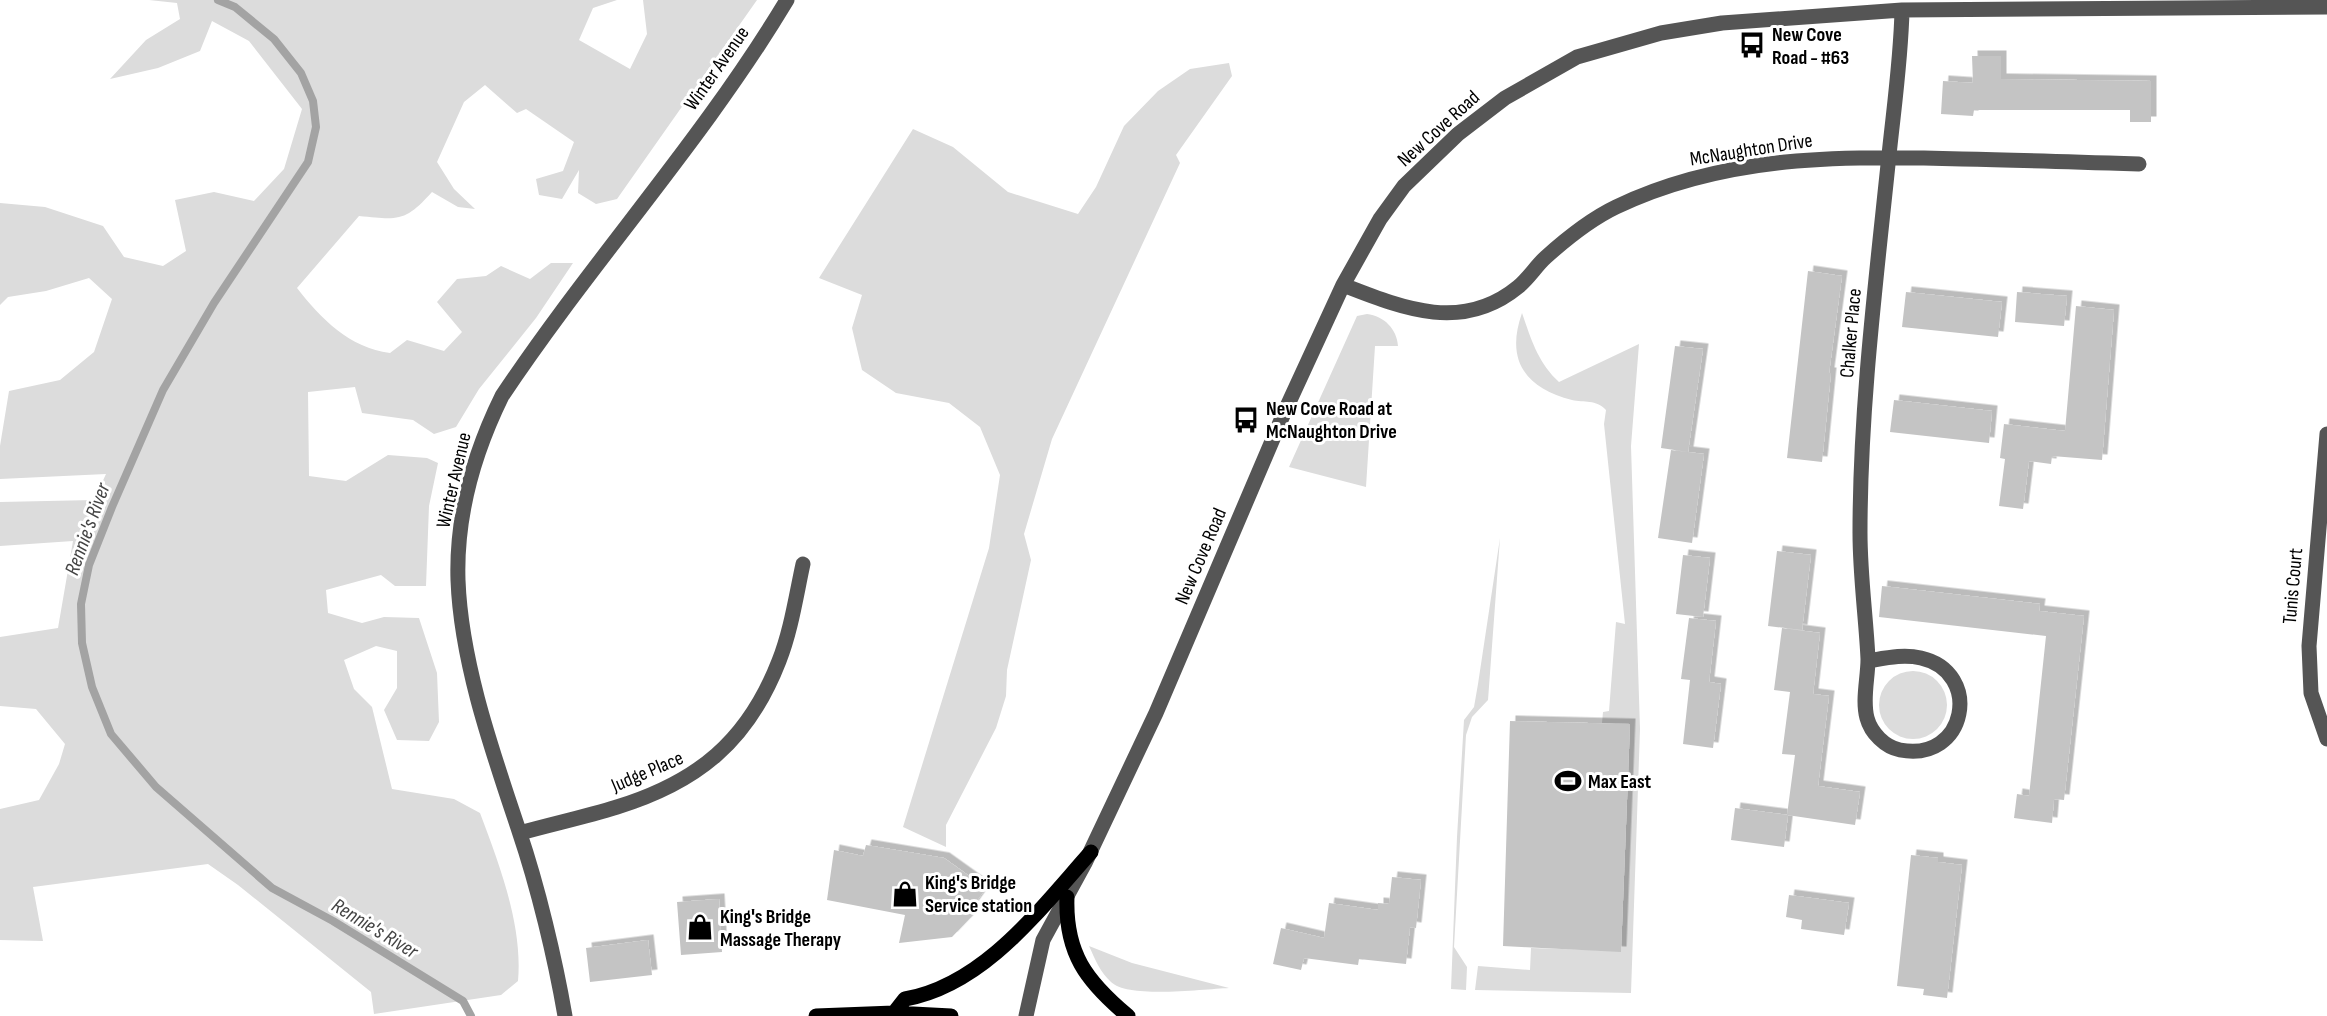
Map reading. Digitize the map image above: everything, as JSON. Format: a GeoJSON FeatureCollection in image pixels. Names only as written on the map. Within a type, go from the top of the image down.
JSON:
{"type":"FeatureCollection","features":[{"type":"Feature","properties":{"kind":"main road"},"geometry":{"type":"LineString","coordinates":[[895,1014],[905,999],[926,995],[952,983],[991,955],[1029,922],[1090,852]]}},
{"type":"Feature","properties":{"kind":"main road"},"geometry":{"type":"LineString","coordinates":[[1067,897],[1066,924],[1070,941],[1081,963],[1097,988],[1128,1016]]}},
{"type":"Feature","properties":{"kind":"main road"},"geometry":{"type":"LineString","coordinates":[[816,1016],[895,1014],[951,1016]]}},
{"type":"Feature","properties":{"kind":"street","name":"Winter Avenue"},"geometry":{"type":"LineString","coordinates":[[565,1016],[558,976],[520,833],[504,789],[469,661],[458,580],[460,531],[481,439],[502,396],[524,363],[720,100],[762,41],[786,0]]}},
{"type":"Feature","properties":{"kind":"street","name":"New Cove Road"},"geometry":{"type":"LineString","coordinates":[[1026,1016],[1043,940],[1090,852],[1156,714],[1288,403],[1343,285],[1380,219],[1404,186],[1434,155],[1505,98],[1577,57],[1661,33],[1722,22],[1972,5],[2327,7]]}},
{"type":"Feature","properties":{"kind":"street","name":"Chalker Place"},"geometry":{"type":"LineString","coordinates":[[1868,661],[1903,656],[1922,658],[1939,664],[1951,675],[1960,697],[1959,722],[1943,743],[1916,753],[1891,748],[1876,735],[1867,717],[1868,661],[1860,562],[1860,470],[1902,10]]}},
{"type":"Feature","properties":{"kind":"street","name":"McNaughton Drive"},"geometry":{"type":"LineString","coordinates":[[1343,285],[1401,308],[1422,312],[1457,313],[1498,300],[1519,287],[1545,258],[1579,231],[1614,208],[1671,184],[1725,170],[1788,161],[1889,157],[2139,164]]}},
{"type":"Feature","properties":{"kind":"street","name":"Tunis Court"},"geometry":{"type":"LineString","coordinates":[[2327,434],[2309,646],[2311,693],[2327,740]]}},
{"type":"Feature","properties":{"kind":"street","name":"Judge Place"},"geometry":{"type":"LineString","coordinates":[[520,833],[617,807],[656,792],[695,774],[732,741],[761,702],[780,660],[803,564]]}},
{"type":"Feature","properties":{"kind":"shaded area"},"geometry":{"type":"Polygon","coordinates":[[[149,0],[617,0],[593,8],[579,40],[630,69],[647,34],[643,0],[757,0],[617,199],[596,204],[578,193],[579,170],[562,199],[539,195],[536,179],[563,171],[574,142],[526,109],[517,113],[485,85],[464,102],[437,162],[454,189],[475,209],[458,207],[432,192],[415,209],[400,217],[359,216],[297,288],[326,321],[362,345],[390,353],[407,340],[444,351],[462,332],[437,302],[457,279],[486,276],[501,266],[530,279],[551,263],[573,263],[536,318],[479,389],[456,427],[434,434],[413,420],[362,413],[355,387],[308,392],[309,476],[346,481],[388,455],[427,458],[438,463],[429,506],[426,586],[395,586],[381,575],[326,590],[328,613],[362,623],[384,617],[419,618],[437,673],[439,722],[429,741],[397,740],[384,710],[397,688],[397,651],[376,646],[344,660],[354,689],[372,707],[392,789],[454,799],[480,813],[508,895],[517,938],[518,981],[501,995],[374,1014],[371,992],[238,885],[208,864],[33,887],[43,941],[0,940],[0,809],[39,800],[59,764],[65,744],[36,709],[0,706],[0,637],[58,628],[73,541],[0,546],[0,502],[94,500],[106,474],[0,479],[0,446],[9,391],[60,380],[94,352],[112,299],[89,278],[46,291],[8,297],[0,305],[0,203],[45,207],[103,226],[124,257],[163,266],[186,251],[175,200],[214,192],[254,201],[284,169],[302,109],[249,41],[212,21],[200,51],[158,68],[110,79],[146,40],[180,19],[177,3],[149,0]]]}},
{"type":"Feature","properties":{"kind":"shaded area"},"geometry":{"type":"Polygon","coordinates":[[[1229,63],[1232,76],[1176,155],[1180,163],[1052,439],[1024,534],[1031,560],[1007,670],[1006,696],[996,728],[946,825],[946,847],[903,827],[989,548],[1000,475],[980,427],[949,403],[896,393],[862,370],[852,328],[862,295],[819,278],[913,129],[953,147],[1008,192],[1078,214],[1096,187],[1124,126],[1158,91],[1190,69],[1229,63]]]}},
{"type":"Feature","properties":{"kind":"shaded area"},"geometry":{"type":"Polygon","coordinates":[[[1522,313],[1540,359],[1559,382],[1639,344],[1631,446],[1640,729],[1631,993],[1475,990],[1478,966],[1530,970],[1531,948],[1621,951],[1630,725],[1602,723],[1603,712],[1609,711],[1616,622],[1625,624],[1604,424],[1606,410],[1594,403],[1556,395],[1531,380],[1523,370],[1516,345],[1522,313]]]}},
{"type":"Feature","properties":{"kind":"shaded area"},"geometry":{"type":"Polygon","coordinates":[[[1367,314],[1379,317],[1388,324],[1395,334],[1398,346],[1375,346],[1366,487],[1289,467],[1357,316],[1367,314]]]}},
{"type":"Feature","properties":{"kind":"shaded area"},"geometry":{"type":"Polygon","coordinates":[[[1500,538],[1488,700],[1472,717],[1466,735],[1454,947],[1467,967],[1466,990],[1451,989],[1464,720],[1474,707],[1500,538]]]}},
{"type":"Feature","properties":{"kind":"shaded area"},"geometry":{"type":"Polygon","coordinates":[[[1913,671],[1926,674],[1937,681],[1944,692],[1947,705],[1944,718],[1937,729],[1926,736],[1913,739],[1900,736],[1889,729],[1882,718],[1879,705],[1882,692],[1889,681],[1900,674],[1913,671]]]}},
{"type":"Feature","properties":{"kind":"shaded area"},"geometry":{"type":"Polygon","coordinates":[[[1089,946],[1132,963],[1229,988],[1149,992],[1120,987],[1104,974],[1089,946]]]}},
{"type":"Feature","properties":{"kind":"building"},"geometry":{"type":"Polygon","coordinates":[[[1972,56],[2001,56],[2001,79],[2151,81],[2151,122],[2130,122],[2130,110],[1974,110],[1973,116],[1941,114],[1943,81],[1973,83],[1972,56]]]}},
{"type":"Feature","properties":{"kind":"building"},"geometry":{"type":"Polygon","coordinates":[[[1808,271],[1842,276],[1829,373],[1831,373],[1822,462],[1787,458],[1808,271]]]}},
{"type":"Feature","properties":{"kind":"building"},"geometry":{"type":"Polygon","coordinates":[[[1906,292],[2002,302],[1998,337],[1902,327],[1906,292]]]}},
{"type":"Feature","properties":{"kind":"building"},"geometry":{"type":"Polygon","coordinates":[[[2017,292],[2067,296],[2064,326],[2015,322],[2017,292]]]}},
{"type":"Feature","properties":{"kind":"building"},"geometry":{"type":"Polygon","coordinates":[[[2076,306],[2114,310],[2102,460],[2052,456],[2051,464],[2029,461],[2023,509],[1999,506],[2005,459],[2000,458],[2004,424],[2065,431],[2076,306]]]}},
{"type":"Feature","properties":{"kind":"building"},"geometry":{"type":"Polygon","coordinates":[[[1675,346],[1703,349],[1688,452],[1661,448],[1675,346]]]}},
{"type":"Feature","properties":{"kind":"building"},"geometry":{"type":"Polygon","coordinates":[[[1894,400],[1992,411],[1989,443],[1890,432],[1894,400]]]}},
{"type":"Feature","properties":{"kind":"building"},"geometry":{"type":"Polygon","coordinates":[[[1671,450],[1704,454],[1692,543],[1658,538],[1671,450]]]}},
{"type":"Feature","properties":{"kind":"building"},"geometry":{"type":"Polygon","coordinates":[[[1777,551],[1811,555],[1802,630],[1768,626],[1777,551]]]}},
{"type":"Feature","properties":{"kind":"building"},"geometry":{"type":"Polygon","coordinates":[[[1683,555],[1710,558],[1703,617],[1676,614],[1683,555]]]}},
{"type":"Feature","properties":{"kind":"building"},"geometry":{"type":"Polygon","coordinates":[[[1882,586],[2040,604],[2039,611],[2084,616],[2064,800],[2054,799],[2052,823],[2014,818],[2017,794],[2029,796],[2046,636],[1879,617],[1882,586]]]}},
{"type":"Feature","properties":{"kind":"building"},"geometry":{"type":"Polygon","coordinates":[[[1689,618],[1716,621],[1709,682],[1721,684],[1713,748],[1683,744],[1690,680],[1681,679],[1689,618]]]}},
{"type":"Feature","properties":{"kind":"building"},"geometry":{"type":"Polygon","coordinates":[[[1782,628],[1820,633],[1813,694],[1829,696],[1818,786],[1860,792],[1855,825],[1787,815],[1795,755],[1782,754],[1790,692],[1774,690],[1782,628]]]}},
{"type":"Feature","properties":{"kind":"building","name":"Max East"},"geometry":{"type":"Polygon","coordinates":[[[1510,721],[1630,724],[1621,952],[1503,946],[1510,721]]]}},
{"type":"Feature","properties":{"kind":"building"},"geometry":{"type":"Polygon","coordinates":[[[1735,808],[1788,815],[1784,847],[1731,840],[1735,808]]]}},
{"type":"Feature","properties":{"kind":"building","name":"King's Bridge Service station"},"geometry":{"type":"Polygon","coordinates":[[[866,845],[944,858],[986,888],[969,912],[973,915],[952,937],[899,943],[905,915],[827,900],[834,850],[863,856],[866,845]]]}},
{"type":"Feature","properties":{"kind":"building"},"geometry":{"type":"Polygon","coordinates":[[[1911,855],[1938,858],[1938,862],[1962,865],[1947,998],[1923,995],[1924,989],[1897,986],[1911,855]]]}},
{"type":"Feature","properties":{"kind":"building"},"geometry":{"type":"Polygon","coordinates":[[[1392,877],[1421,880],[1416,928],[1410,927],[1406,964],[1359,959],[1358,965],[1304,958],[1301,970],[1273,964],[1281,928],[1324,938],[1329,903],[1378,910],[1378,903],[1389,904],[1392,877]]]}},
{"type":"Feature","properties":{"kind":"building"},"geometry":{"type":"Polygon","coordinates":[[[1789,895],[1849,903],[1844,935],[1801,929],[1802,920],[1786,917],[1789,895]]]}},
{"type":"Feature","properties":{"kind":"building","name":"King's Bridge Massage Therapy"},"geometry":{"type":"Polygon","coordinates":[[[719,899],[722,952],[681,955],[677,902],[719,899]]]}},
{"type":"Feature","properties":{"kind":"building"},"geometry":{"type":"Polygon","coordinates":[[[648,940],[652,975],[590,982],[586,948],[648,940]]]}},
{"type":"Feature","properties":{"kind":"waterway","name":"Rennie's River"},"geometry":{"type":"LineString","coordinates":[[218,0],[235,7],[274,39],[301,73],[313,101],[316,127],[308,162],[214,303],[163,390],[112,507],[89,565],[81,604],[82,643],[92,687],[111,734],[156,787],[272,888],[333,921],[463,1001],[471,1016]]}},
{"type":"Feature","properties":{"kind":"place","name":"New Cove Road - #63"},"geometry":{"type":"Point","coordinates":[1752,45]}},
{"type":"Feature","properties":{"kind":"place","name":"New Cove Road at McNaughton Drive"},"geometry":{"type":"Point","coordinates":[1246,420]}},
{"type":"Feature","properties":{"kind":"place","name":"Max East"},"geometry":{"type":"Point","coordinates":[1568,781]}},
{"type":"Feature","properties":{"kind":"place","name":"King's Bridge Service station"},"geometry":{"type":"Point","coordinates":[905,894]}},
{"type":"Feature","properties":{"kind":"place","name":"King's Bridge Massage Therapy"},"geometry":{"type":"Point","coordinates":[700,927]}}]}
